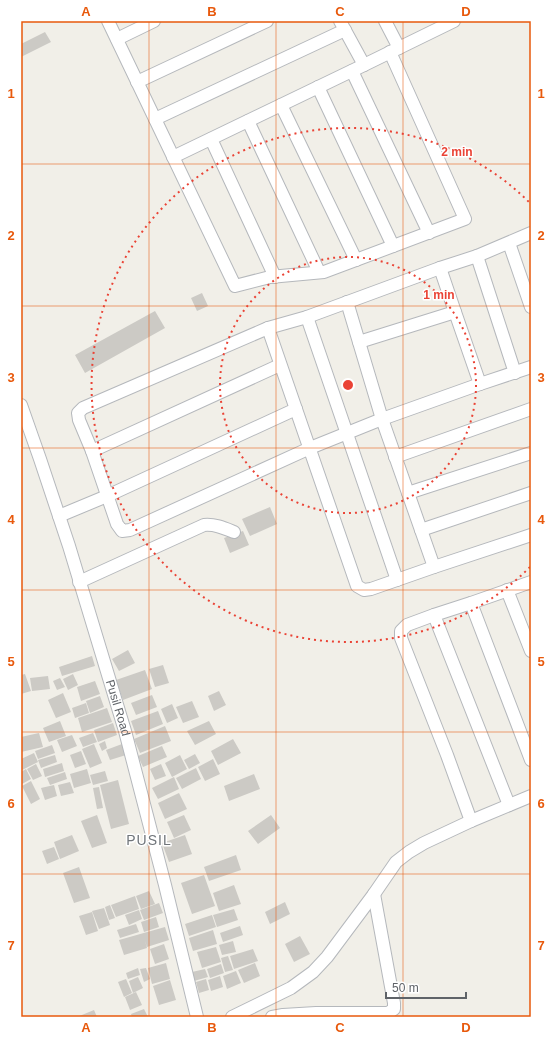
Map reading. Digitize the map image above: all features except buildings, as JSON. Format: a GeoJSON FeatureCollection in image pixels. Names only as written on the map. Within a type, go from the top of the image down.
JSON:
{"type":"FeatureCollection","features":[{"type":"Feature","properties":{"kind":"street"},"geometry":{"type":"LineString","coordinates":[[108,21],[235,286],[275,277],[324,272],[465,219],[395,50],[385,21]]}},
{"type":"Feature","properties":{"kind":"street"},"geometry":{"type":"LineString","coordinates":[[117,39],[154,21]]}},
{"type":"Feature","properties":{"kind":"street"},"geometry":{"type":"LineString","coordinates":[[137,82],[267,21]]}},
{"type":"Feature","properties":{"kind":"street"},"geometry":{"type":"LineString","coordinates":[[173,157],[395,50],[432,26],[454,21]]}},
{"type":"Feature","properties":{"kind":"street"},"geometry":{"type":"LineString","coordinates":[[155,119],[342,25],[364,65]]}},
{"type":"Feature","properties":{"kind":"street"},"geometry":{"type":"LineString","coordinates":[[352,71],[429,233]]}},
{"type":"Feature","properties":{"kind":"street"},"geometry":{"type":"LineString","coordinates":[[318,87],[394,246]]}},
{"type":"Feature","properties":{"kind":"street"},"geometry":{"type":"LineString","coordinates":[[281,105],[356,260]]}},
{"type":"Feature","properties":{"kind":"street"},"geometry":{"type":"LineString","coordinates":[[248,121],[319,272]]}},
{"type":"Feature","properties":{"kind":"street"},"geometry":{"type":"LineString","coordinates":[[211,138],[275,277]]}},
{"type":"Feature","properties":{"kind":"street"},"geometry":{"type":"LineString","coordinates":[[531,233],[477,256],[440,268],[307,317],[268,328],[83,408],[78,413],[79,420],[92,451],[117,524],[122,531],[130,530],[310,448],[382,419],[531,367]]}},
{"type":"Feature","properties":{"kind":"street"},"geometry":{"type":"LineString","coordinates":[[509,243],[531,307]]}},
{"type":"Feature","properties":{"kind":"street"},"geometry":{"type":"LineString","coordinates":[[477,256],[515,373]]}},
{"type":"Feature","properties":{"kind":"street"},"geometry":{"type":"LineString","coordinates":[[440,268],[480,384]]}},
{"type":"Feature","properties":{"kind":"street"},"geometry":{"type":"LineString","coordinates":[[347,302],[382,419],[434,567]]}},
{"type":"Feature","properties":{"kind":"street"},"geometry":{"type":"LineString","coordinates":[[359,342],[455,312]]}},
{"type":"Feature","properties":{"kind":"street"},"geometry":{"type":"LineString","coordinates":[[307,317],[397,580]]}},
{"type":"Feature","properties":{"kind":"street"},"geometry":{"type":"LineString","coordinates":[[268,328],[357,586],[364,590],[371,589],[531,535]]}},
{"type":"Feature","properties":{"kind":"street"},"geometry":{"type":"LineString","coordinates":[[92,451],[280,365]]}},
{"type":"Feature","properties":{"kind":"street","name":"Pusil Road"},"geometry":{"type":"LineString","coordinates":[[21,405],[69,546],[125,731],[197,1017]]}},
{"type":"Feature","properties":{"kind":"street"},"geometry":{"type":"LineString","coordinates":[[58,516],[107,496],[296,409]]}},
{"type":"Feature","properties":{"kind":"street"},"geometry":{"type":"LineString","coordinates":[[395,457],[531,409]]}},
{"type":"Feature","properties":{"kind":"street"},"geometry":{"type":"LineString","coordinates":[[408,493],[531,453]]}},
{"type":"Feature","properties":{"kind":"street"},"geometry":{"type":"LineString","coordinates":[[421,530],[531,493]]}},
{"type":"Feature","properties":{"kind":"street"},"geometry":{"type":"LineString","coordinates":[[79,582],[204,525],[209,524],[234,532]]}},
{"type":"Feature","properties":{"kind":"street"},"geometry":{"type":"LineString","coordinates":[[471,821],[401,638],[401,631],[407,625],[531,582]]}},
{"type":"Feature","properties":{"kind":"street"},"geometry":{"type":"LineString","coordinates":[[508,590],[531,651]]}},
{"type":"Feature","properties":{"kind":"street"},"geometry":{"type":"LineString","coordinates":[[471,603],[531,760]]}},
{"type":"Feature","properties":{"kind":"street"},"geometry":{"type":"LineString","coordinates":[[434,615],[509,805]]}},
{"type":"Feature","properties":{"kind":"street"},"geometry":{"type":"LineString","coordinates":[[232,1017],[291,988],[313,972],[327,957],[396,862],[409,852],[424,843],[471,821],[531,796]]}},
{"type":"Feature","properties":{"kind":"street"},"geometry":{"type":"LineString","coordinates":[[272,1017],[283,1015],[316,1014],[388,1014],[394,1009],[374,894]]}},
{"type":"Feature","properties":{"kind":"district","name":"PUSIL"},"geometry":{"type":"Point","coordinates":[149,840]}}]}
